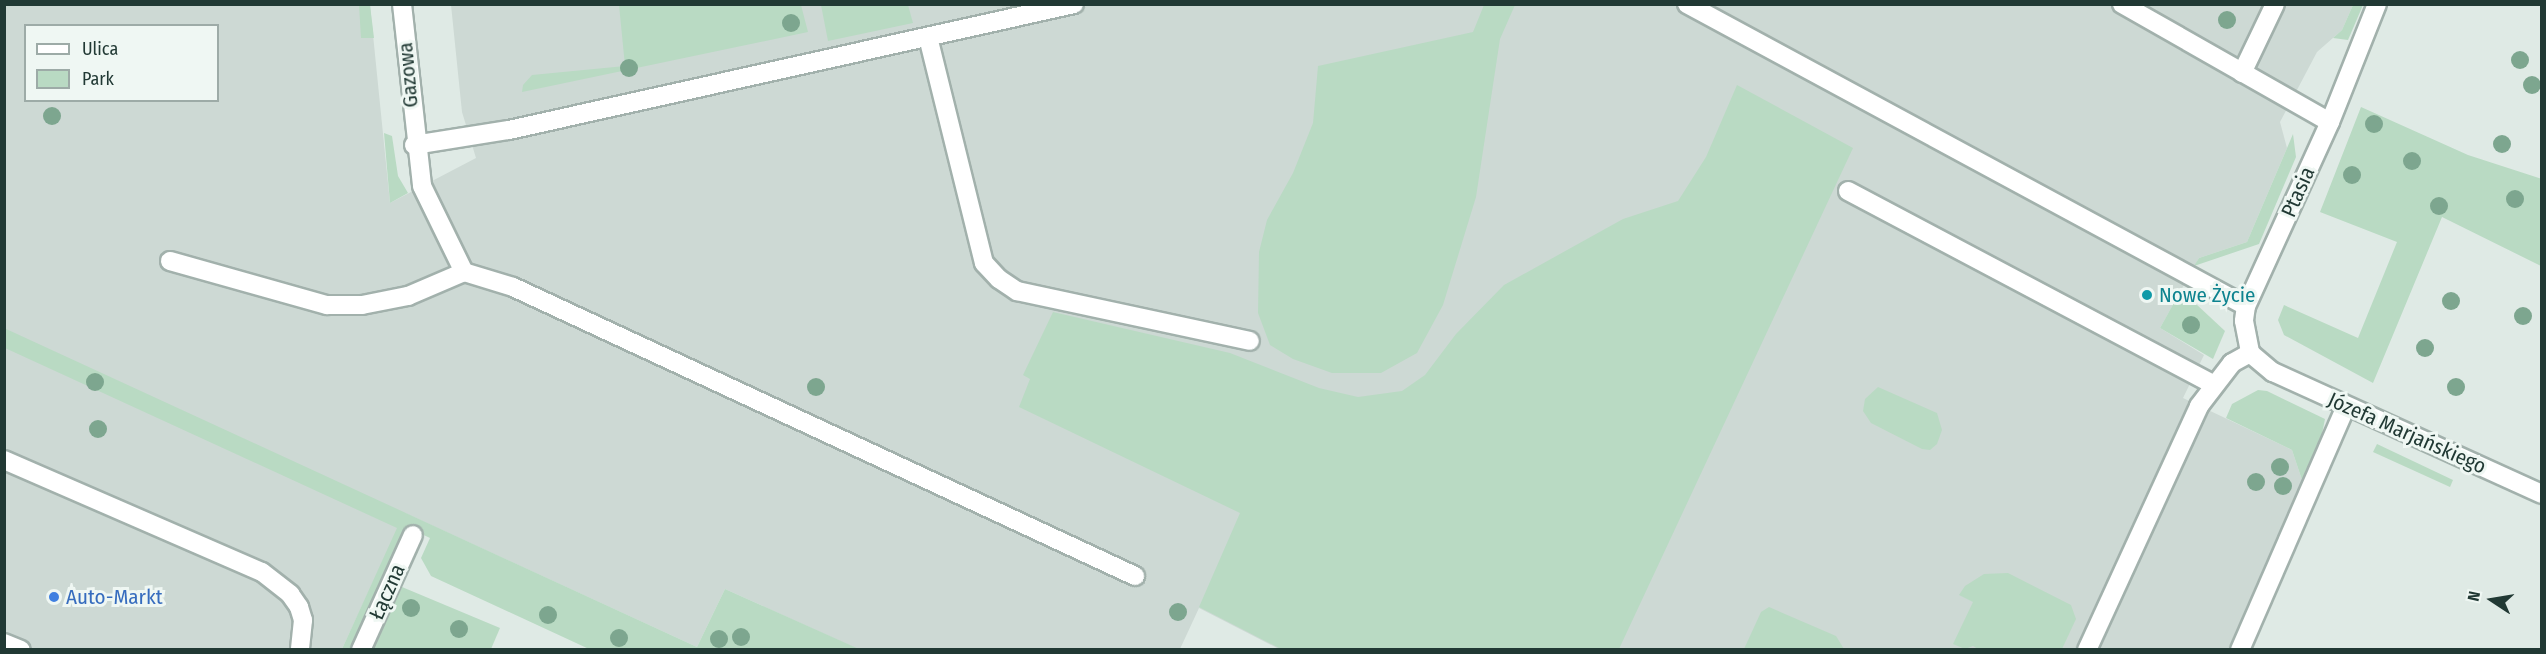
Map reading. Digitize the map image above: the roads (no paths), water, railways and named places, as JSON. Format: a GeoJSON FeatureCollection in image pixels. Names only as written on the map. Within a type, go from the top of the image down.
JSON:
{"type":"FeatureCollection","features":[{"type":"Feature","properties":{"kind":"street","name":"Gazowa"},"geometry":{"type":"LineString","coordinates":[[402,4],[414,145],[429,207],[464,272]]}},
{"type":"Feature","properties":{"kind":"street"},"geometry":{"type":"LineString","coordinates":[[414,145],[509,130],[1074,4]]}},
{"type":"Feature","properties":{"kind":"street"},"geometry":{"type":"LineString","coordinates":[[1686,4],[2246,306]]}},
{"type":"Feature","properties":{"kind":"street"},"geometry":{"type":"LineString","coordinates":[[2122,4],[2330,122]]}},
{"type":"Feature","properties":{"kind":"street"},"geometry":{"type":"LineString","coordinates":[[2242,73],[2275,4]]}},
{"type":"Feature","properties":{"kind":"street","name":"Ptasia"},"geometry":{"type":"LineString","coordinates":[[2250,352],[2246,306],[2330,122],[2377,4]]}},
{"type":"Feature","properties":{"kind":"street"},"geometry":{"type":"LineString","coordinates":[[928,37],[984,263],[999,279],[1017,291],[1250,341]]}},
{"type":"Feature","properties":{"kind":"street"},"geometry":{"type":"LineString","coordinates":[[1848,191],[2213,384]]}},
{"type":"Feature","properties":{"kind":"street"},"geometry":{"type":"LineString","coordinates":[[170,261],[327,305],[362,305],[408,296],[464,272],[513,287],[1136,576]]}},
{"type":"Feature","properties":{"kind":"street"},"geometry":{"type":"LineString","coordinates":[[2087,650],[2199,406],[2213,384],[2232,363],[2250,352]]}},
{"type":"Feature","properties":{"kind":"street","name":"Józefa Marjańskiego"},"geometry":{"type":"LineString","coordinates":[[2250,352],[2273,372],[2541,494]]}},
{"type":"Feature","properties":{"kind":"street"},"geometry":{"type":"LineString","coordinates":[[2240,650],[2346,406]]}},
{"type":"Feature","properties":{"kind":"street"},"geometry":{"type":"LineString","coordinates":[[4,460],[262,572],[290,594],[299,607],[303,620],[300,650]]}},
{"type":"Feature","properties":{"kind":"street","name":"Łączna"},"geometry":{"type":"LineString","coordinates":[[361,650],[413,535]]}},
{"type":"Feature","properties":{"kind":"street"},"geometry":{"type":"LineString","coordinates":[[4,643],[21,650]]}},
{"type":"Feature","properties":{"kind":"place","name":"Nowe Życie"},"geometry":{"type":"Point","coordinates":[2147,295]}},
{"type":"Feature","properties":{"kind":"place","name":"Auto-Markt"},"geometry":{"type":"Point","coordinates":[54,597]}}]}
